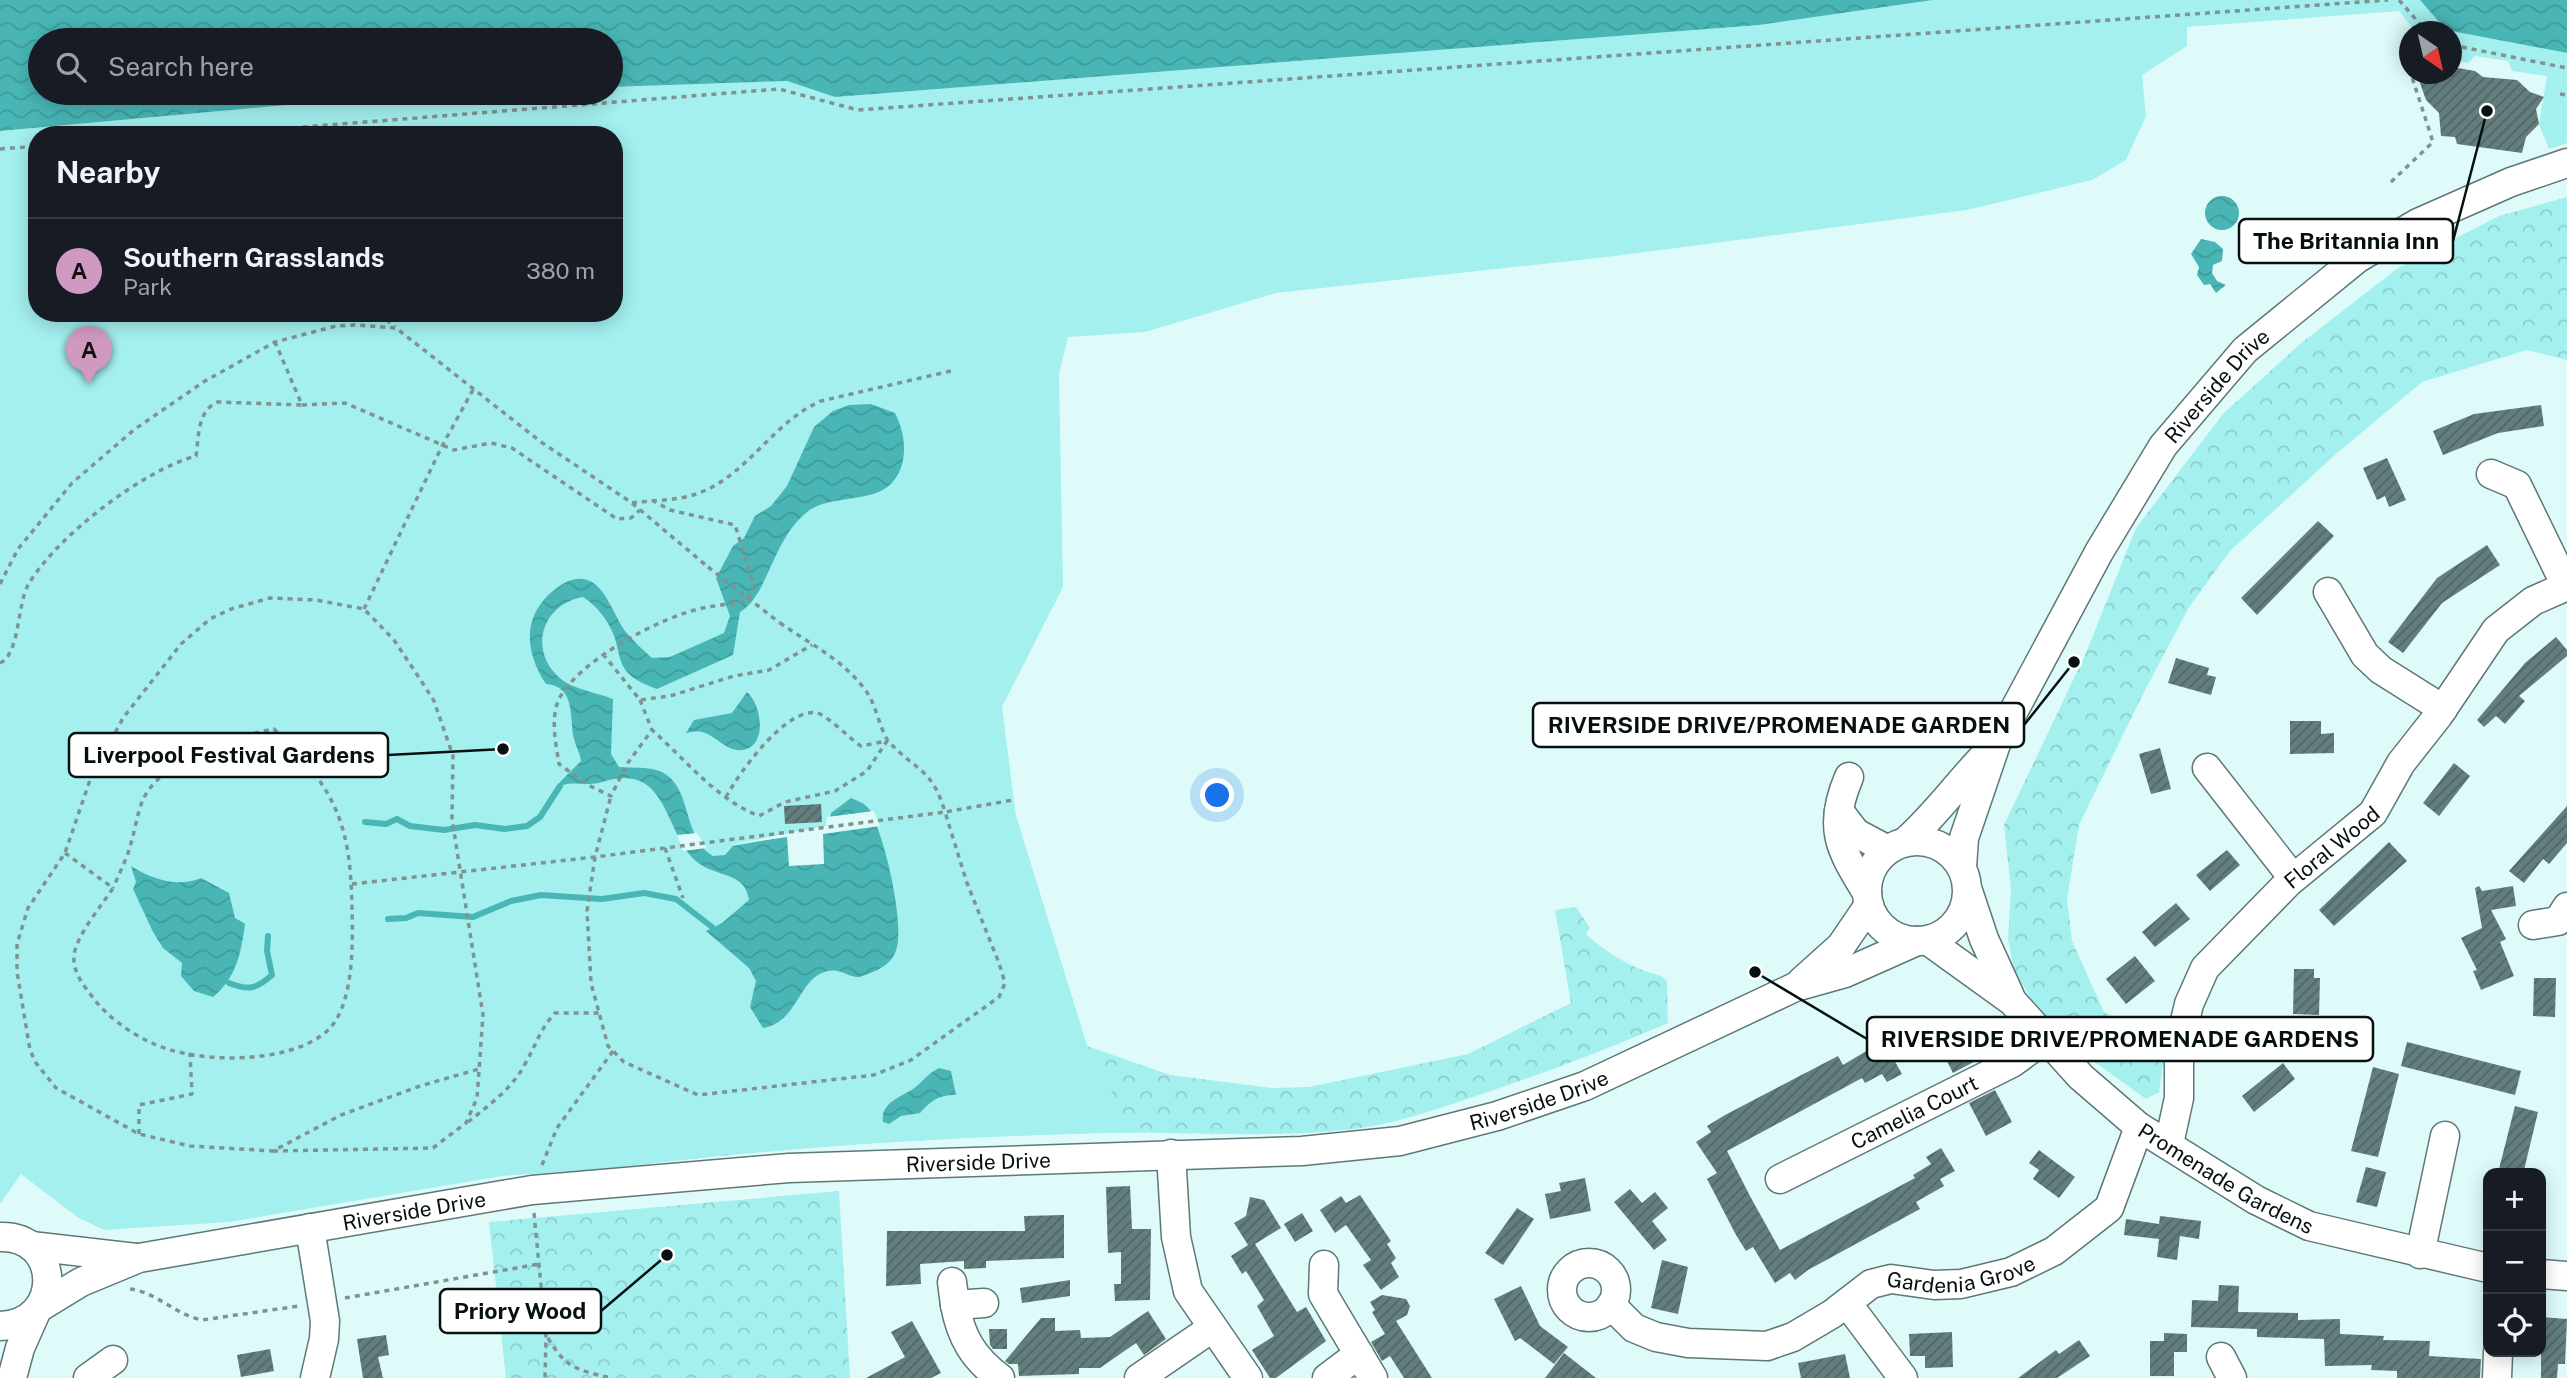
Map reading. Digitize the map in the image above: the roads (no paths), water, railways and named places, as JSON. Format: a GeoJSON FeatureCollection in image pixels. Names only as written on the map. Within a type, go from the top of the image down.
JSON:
{"type":"FeatureCollection","features":[{"type":"Feature","properties":{"kind":"street","name":"Riverside Drive"},"geometry":{"type":"LineString","coordinates":[[1965,879],[1967,825],[1985,784],[1996,744],[2099,552],[2163,446],[2245,350],[2358,258],[2418,223],[2511,182],[2567,163]]}},
{"type":"Feature","properties":{"kind":"street"},"geometry":{"type":"LineString","coordinates":[[2491,474],[2517,485],[2566,586]]}},
{"type":"Feature","properties":{"kind":"street","name":"Floral Wood"},"geometry":{"type":"LineString","coordinates":[[2169,1144],[2179,1098],[2179,1046],[2189,1004],[2205,968],[2293,878],[2373,813],[2401,763],[2496,630],[2533,601],[2566,586]]}},
{"type":"Feature","properties":{"kind":"street"},"geometry":{"type":"LineString","coordinates":[[2328,592],[2365,655],[2381,670],[2442,709]]}},
{"type":"Feature","properties":{"kind":"street","name":"Riverside Drive"},"geometry":{"type":"LineString","coordinates":[[1896,846],[1924,825],[1966,773],[1996,744]]}},
{"type":"Feature","properties":{"kind":"street"},"geometry":{"type":"LineString","coordinates":[[2207,768],[2293,878]]}},
{"type":"Feature","properties":{"kind":"street"},"geometry":{"type":"LineString","coordinates":[[1849,776],[1841,796],[1836,827],[1841,850],[1876,919],[1887,931],[1901,939],[1922,941],[1943,934],[1956,923],[1965,908],[1965,879],[1952,854],[1938,845],[1921,841],[1896,846],[1876,862],[1869,877],[1868,899]]}},
{"type":"Feature","properties":{"kind":"street"},"geometry":{"type":"LineString","coordinates":[[1839,811],[1856,832],[1896,846]]}},
{"type":"Feature","properties":{"kind":"street","name":"Promenade Gardens"},"geometry":{"type":"LineString","coordinates":[[1965,879],[1984,939],[2013,1002]]}},
{"type":"Feature","properties":{"kind":"street","name":"Riverside Drive"},"geometry":{"type":"LineString","coordinates":[[1795,987],[1841,946],[1868,899]]}},
{"type":"Feature","properties":{"kind":"street","name":"Riverside Drive"},"geometry":{"type":"LineString","coordinates":[[0,1326],[24,1321],[81,1282],[139,1258],[532,1190],[789,1168],[1303,1151],[1400,1141],[1497,1116],[1585,1086],[1795,987],[1845,973],[1922,941]]}},
{"type":"Feature","properties":{"kind":"street","name":"Promenade Gardens"},"geometry":{"type":"LineString","coordinates":[[1922,941],[2013,1002],[2081,1077],[2139,1127],[2256,1200],[2309,1226],[2483,1267]]}},
{"type":"Feature","properties":{"kind":"street","name":"Camelia Court"},"geometry":{"type":"LineString","coordinates":[[1780,1179],[2012,1063],[2045,1039]]}},
{"type":"Feature","properties":{"kind":"street","name":"Gardenia Grove"},"geometry":{"type":"LineString","coordinates":[[1611,1305],[1634,1328],[1656,1337],[1688,1343],[1767,1346],[1793,1337],[1847,1303],[1871,1284],[1892,1279],[1934,1285],[1961,1284],[2011,1272],[2054,1251],[2109,1208],[2139,1127]]}},
{"type":"Feature","properties":{"kind":"street"},"geometry":{"type":"LineString","coordinates":[[2420,1254],[2445,1136]]}},
{"type":"Feature","properties":{"kind":"street"},"geometry":{"type":"LineString","coordinates":[[1171,1154],[1180,1264],[1188,1291],[1248,1378]]}},
{"type":"Feature","properties":{"kind":"street"},"geometry":{"type":"LineString","coordinates":[[0,1214],[18,1241],[46,1268],[46,1295],[20,1348],[9,1378]]}},
{"type":"Feature","properties":{"kind":"street"},"geometry":{"type":"LineString","coordinates":[[310,1228],[322,1302],[324,1339],[316,1378]]}},
{"type":"Feature","properties":{"kind":"street","name":"Riverside Drive"},"geometry":{"type":"LineString","coordinates":[[18,1241],[139,1258]]}},
{"type":"Feature","properties":{"kind":"street"},"geometry":{"type":"LineString","coordinates":[[1324,1265],[1323,1294],[1373,1378]]}},
{"type":"Feature","properties":{"kind":"street"},"geometry":{"type":"LineString","coordinates":[[2546,1274],[2567,1276]]}},
{"type":"Feature","properties":{"kind":"street"},"geometry":{"type":"LineString","coordinates":[[984,1303],[953,1293],[964,1339],[985,1367],[1000,1378]]}},
{"type":"Feature","properties":{"kind":"street"},"geometry":{"type":"LineString","coordinates":[[1847,1303],[1903,1378]]}},
{"type":"Feature","properties":{"kind":"street"},"geometry":{"type":"LineString","coordinates":[[1139,1378],[1212,1328]]}},
{"type":"Feature","properties":{"kind":"street"},"geometry":{"type":"LineString","coordinates":[[1327,1378],[1359,1354]]}},
{"type":"Feature","properties":{"kind":"street"},"geometry":{"type":"LineString","coordinates":[[2497,1378],[2498,1357]]}},
{"type":"Feature","properties":{"kind":"street"},"geometry":{"type":"LineString","coordinates":[[81,1373],[113,1360]]}},
{"type":"Feature","properties":{"kind":"street"},"geometry":{"type":"LineString","coordinates":[[0,1362],[9,1378]]}},
{"type":"Feature","properties":{"kind":"water"},"geometry":{"type":"Polygon","coordinates":[[[0,0],[1933,0],[1759,25],[835,97],[787,81],[623,87],[623,28],[28,28],[28,105],[287,105],[55,126],[28,126],[28,128],[0,131],[0,0]]]}},
{"type":"Feature","properties":{"kind":"water"},"geometry":{"type":"Polygon","coordinates":[[[2420,0],[2567,0],[2567,53],[2462,33],[2462,21],[2438,21],[2420,0]]]}},
{"type":"Feature","properties":{"kind":"water"},"geometry":{"type":"Polygon","coordinates":[[[2222,196],[2234,201],[2239,213],[2234,225],[2222,230],[2210,225],[2205,213],[2210,201],[2222,196]]]}},
{"type":"Feature","properties":{"kind":"water"},"geometry":{"type":"Polygon","coordinates":[[[2201,239],[2215,242],[2223,249],[2222,261],[2213,265],[2212,273],[2217,281],[2226,285],[2216,293],[2210,284],[2204,285],[2197,275],[2199,267],[2191,254],[2201,239]]]}},
{"type":"Feature","properties":{"kind":"water"},"geometry":{"type":"Polygon","coordinates":[[[871,404],[895,413],[898,421],[903,437],[904,455],[895,479],[887,487],[866,496],[817,506],[795,524],[757,594],[740,612],[733,655],[657,689],[638,681],[625,669],[609,624],[583,597],[569,601],[557,609],[544,630],[544,655],[561,679],[613,699],[611,754],[619,767],[648,768],[666,774],[681,795],[695,835],[702,847],[713,856],[725,855],[733,846],[829,829],[831,813],[851,798],[869,809],[881,838],[896,903],[898,941],[895,953],[885,965],[860,977],[833,970],[818,975],[784,1017],[763,1028],[750,1007],[756,981],[749,968],[706,931],[722,923],[749,900],[742,884],[697,862],[686,849],[653,790],[640,781],[624,778],[560,786],[560,782],[581,761],[567,698],[556,686],[546,684],[538,670],[530,643],[530,630],[539,606],[548,595],[564,583],[580,579],[588,580],[597,586],[625,631],[652,658],[670,657],[724,633],[730,616],[716,578],[733,546],[744,538],[755,516],[771,506],[787,486],[814,427],[833,411],[849,405],[871,404]]]}},
{"type":"Feature","properties":{"kind":"water"},"geometry":{"type":"Polygon","coordinates":[[[747,692],[756,706],[760,725],[756,741],[750,747],[737,750],[702,732],[686,733],[694,720],[732,713],[747,692]]]}},
{"type":"Feature","properties":{"kind":"water"},"geometry":{"type":"Polygon","coordinates":[[[131,866],[165,881],[183,882],[201,878],[229,893],[235,918],[245,924],[239,955],[232,973],[213,997],[194,991],[181,976],[182,963],[163,948],[133,889],[136,882],[131,866]]]}},
{"type":"Feature","properties":{"kind":"water"},"geometry":{"type":"Polygon","coordinates":[[[939,1068],[951,1071],[956,1095],[936,1099],[920,1113],[901,1116],[889,1124],[883,1122],[885,1109],[889,1104],[939,1068]]]}},
{"type":"Feature","properties":{"kind":"waterway"},"geometry":{"type":"LineString","coordinates":[[365,822],[386,824],[397,819],[410,826],[444,830],[475,825],[505,829],[527,826],[540,817],[560,786]]}},
{"type":"Feature","properties":{"kind":"waterway"},"geometry":{"type":"LineString","coordinates":[[388,919],[406,918],[418,913],[473,917],[511,901],[541,895],[602,899],[644,893],[676,899],[712,927]]}},
{"type":"Feature","properties":{"kind":"waterway"},"geometry":{"type":"LineString","coordinates":[[229,983],[252,987],[272,975],[267,951],[268,936]]}},
{"type":"Feature","properties":{"kind":"place","name":"The Britannia Inn"},"geometry":{"type":"Point","coordinates":[2487,111]}},
{"type":"Feature","properties":{"kind":"place","name":"Southern Grasslands"},"geometry":{"type":"Point","coordinates":[89,384]}},
{"type":"Feature","properties":{"kind":"place","name":"RIVERSIDE DRIVE/PROMENADE GARDEN"},"geometry":{"type":"Point","coordinates":[2074,662]}},
{"type":"Feature","properties":{"kind":"place","name":"Liverpool Festival Gardens"},"geometry":{"type":"Point","coordinates":[503,749]}},
{"type":"Feature","properties":{"kind":"place","name":"RIVERSIDE DRIVE/PROMENADE GARDENS"},"geometry":{"type":"Point","coordinates":[1755,972]}},
{"type":"Feature","properties":{"kind":"place","name":"Priory Wood"},"geometry":{"type":"Point","coordinates":[667,1255]}}]}
